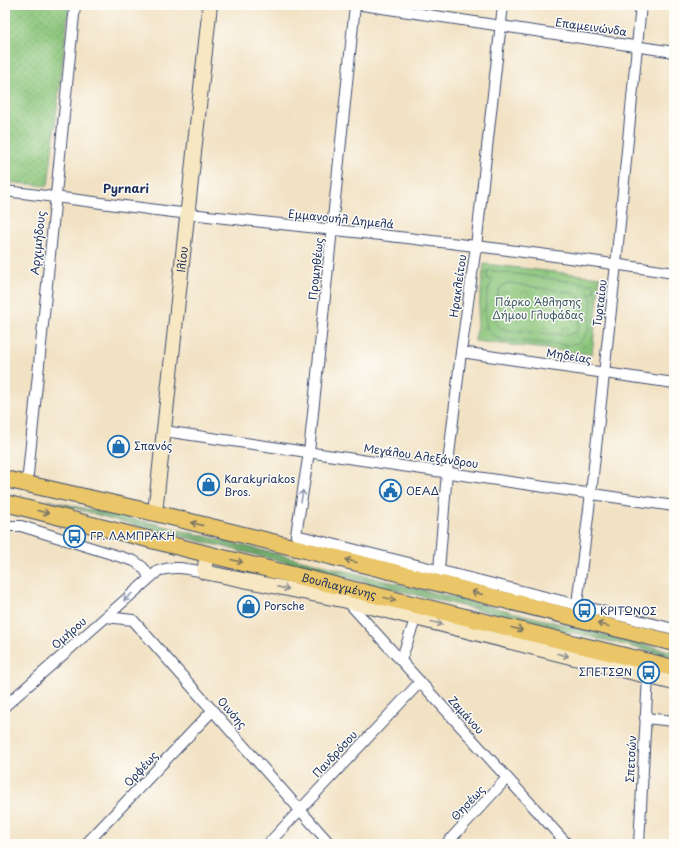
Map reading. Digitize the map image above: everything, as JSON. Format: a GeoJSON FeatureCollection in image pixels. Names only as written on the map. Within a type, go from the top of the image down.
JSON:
{"type":"FeatureCollection","features":[{"type":"Feature","properties":{"kind":"main road"},"geometry":{"type":"LineString","coordinates":[[5,479],[155,513],[674,643]]}},
{"type":"Feature","properties":{"kind":"main road","name":"Βουλιαγμένης"},"geometry":{"type":"LineString","coordinates":[[5,502],[207,554],[674,668]]}},
{"type":"Feature","properties":{"kind":"street","name":"Αρχιμήδους"},"geometry":{"type":"LineString","coordinates":[[27,484],[75,5]]}},
{"type":"Feature","properties":{"kind":"street","name":"Ιλίου"},"geometry":{"type":"LineString","coordinates":[[155,513],[210,5]]}},
{"type":"Feature","properties":{"kind":"street","name":"Προμηθέως"},"geometry":{"type":"LineString","coordinates":[[355,5],[309,452],[296,535],[439,570]]}},
{"type":"Feature","properties":{"kind":"street","name":"Επαμεινώνδα"},"geometry":{"type":"LineString","coordinates":[[362,5],[674,52]]}},
{"type":"Feature","properties":{"kind":"street","name":"Ηρακλείτου"},"geometry":{"type":"LineString","coordinates":[[439,570],[447,472],[461,352],[476,246],[503,5]]}},
{"type":"Feature","properties":{"kind":"street","name":"Τυρταίου"},"geometry":{"type":"LineString","coordinates":[[577,604],[591,493],[616,264],[641,5]]}},
{"type":"Feature","properties":{"kind":"street","name":"Εμμανουήλ Δημελά"},"geometry":{"type":"LineString","coordinates":[[5,191],[188,214],[476,246],[674,273]]}},
{"type":"Feature","properties":{"kind":"street","name":"Μηδείας"},"geometry":{"type":"LineString","coordinates":[[461,352],[603,374],[674,383]]}},
{"type":"Feature","properties":{"kind":"street","name":"Μεγάλου Αλεξάνδρου"},"geometry":{"type":"LineString","coordinates":[[164,431],[674,506]]}},
{"type":"Feature","properties":{"kind":"street"},"geometry":{"type":"LineString","coordinates":[[20,526],[24,507]]}},
{"type":"Feature","properties":{"kind":"street"},"geometry":{"type":"LineString","coordinates":[[5,526],[20,526],[134,561],[141,565],[149,578]]}},
{"type":"Feature","properties":{"kind":"street"},"geometry":{"type":"LineString","coordinates":[[207,554],[204,572],[347,601],[416,617],[674,683]]}},
{"type":"Feature","properties":{"kind":"street","name":"Ομήρου"},"geometry":{"type":"LineString","coordinates":[[5,706],[158,571],[175,567],[204,572]]}},
{"type":"Feature","properties":{"kind":"street"},"geometry":{"type":"LineString","coordinates":[[439,570],[674,629]]}},
{"type":"Feature","properties":{"kind":"street","name":"Ζαμάνου"},"geometry":{"type":"LineString","coordinates":[[347,601],[567,844]]}},
{"type":"Feature","properties":{"kind":"street","name":"Οινόης"},"geometry":{"type":"LineString","coordinates":[[106,617],[133,620],[330,844]]}},
{"type":"Feature","properties":{"kind":"street"},"geometry":{"type":"LineString","coordinates":[[401,660],[416,617]]}},
{"type":"Feature","properties":{"kind":"street","name":"Σπετσών"},"geometry":{"type":"LineString","coordinates":[[639,844],[648,676]]}},
{"type":"Feature","properties":{"kind":"street","name":"Πανδρόσου"},"geometry":{"type":"LineString","coordinates":[[268,844],[420,682]]}},
{"type":"Feature","properties":{"kind":"street","name":"Ορφέως"},"geometry":{"type":"LineString","coordinates":[[86,844],[213,710]]}},
{"type":"Feature","properties":{"kind":"street"},"geometry":{"type":"LineString","coordinates":[[645,718],[674,721]]}},
{"type":"Feature","properties":{"kind":"street","name":"Θησέως"},"geometry":{"type":"LineString","coordinates":[[446,844],[507,778]]}},
{"type":"Feature","properties":{"kind":"green space"},"geometry":{"type":"Polygon","coordinates":[[[5,5],[69,5],[48,186],[5,182],[5,5]]]}},
{"type":"Feature","properties":{"kind":"green space","name":"Πάρκο Άθλησης Δήμου Γλυφάδας"},"geometry":{"type":"Polygon","coordinates":[[[484,264],[600,277],[592,354],[475,341],[484,264]]]}},
{"type":"Feature","properties":{"kind":"green space"},"geometry":{"type":"Polygon","coordinates":[[[488,270],[595,285],[594,293],[588,293],[592,300],[589,329],[584,338],[578,343],[569,345],[503,340],[492,334],[485,321],[487,294],[493,280],[487,279],[488,270]],[[509,283],[502,286],[498,292],[495,319],[499,327],[505,330],[568,335],[577,331],[579,325],[582,304],[579,297],[575,293],[509,283]]]}},
{"type":"Feature","properties":{"kind":"green space"},"geometry":{"type":"Polygon","coordinates":[[[47,500],[152,523],[674,652],[674,657],[424,597],[111,519],[47,500]]]}},
{"type":"Feature","properties":{"kind":"place","name":"Σπανός"},"geometry":{"type":"Point","coordinates":[118,446]}},
{"type":"Feature","properties":{"kind":"place","name":"Karakyriakos Bros."},"geometry":{"type":"Point","coordinates":[209,485]}},
{"type":"Feature","properties":{"kind":"place","name":"ΟΕΑΔ"},"geometry":{"type":"Point","coordinates":[390,491]}},
{"type":"Feature","properties":{"kind":"place","name":"ΓΡ. ΛΑΜΠΡΑΚΗ"},"geometry":{"type":"Point","coordinates":[75,536]}},
{"type":"Feature","properties":{"kind":"place","name":"Porsche"},"geometry":{"type":"Point","coordinates":[248,606]}},
{"type":"Feature","properties":{"kind":"place","name":"ΚΡΙΤΩΝΟΣ"},"geometry":{"type":"Point","coordinates":[585,611]}},
{"type":"Feature","properties":{"kind":"place","name":"ΣΠΕΤΣΩΝ"},"geometry":{"type":"Point","coordinates":[648,672]}},
{"type":"Feature","properties":{"kind":"district","name":"Pyrnari"},"geometry":{"type":"Point","coordinates":[126,189]}}]}
